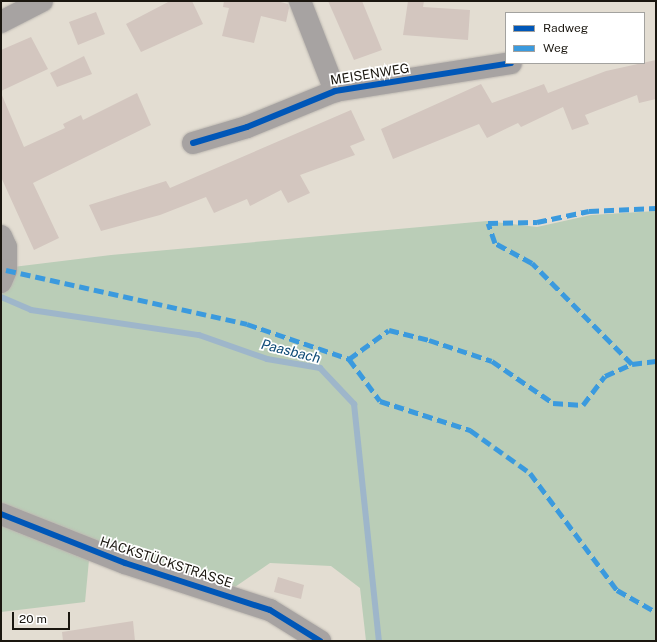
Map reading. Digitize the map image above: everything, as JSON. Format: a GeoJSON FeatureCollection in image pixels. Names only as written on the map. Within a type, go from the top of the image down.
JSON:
{"type":"FeatureCollection","features":[{"type":"Feature","properties":{"kind":"street"},"geometry":{"type":"LineString","coordinates":[[1,22],[42,1]]}},
{"type":"Feature","properties":{"kind":"street","name":"MEISENWEG"},"geometry":{"type":"LineString","coordinates":[[300,1],[335,91]]}},
{"type":"Feature","properties":{"kind":"street","name":"MEISENWEG"},"geometry":{"type":"LineString","coordinates":[[193,143],[247,127],[335,91],[505,64]]}},
{"type":"Feature","properties":{"kind":"street"},"geometry":{"type":"LineString","coordinates":[[1,236],[6,248],[6,270],[1,282]]}},
{"type":"Feature","properties":{"kind":"street","name":"HACKSTÜCKSTRASSE"},"geometry":{"type":"LineString","coordinates":[[1,514],[124,562],[270,610],[320,641]]}},
{"type":"Feature","properties":{"kind":"green space"},"geometry":{"type":"Polygon","coordinates":[[[656,211],[656,641],[366,641],[360,588],[331,566],[270,563],[232,589],[79,538],[1,505],[1,295],[13,267],[111,255],[487,221],[537,227],[591,215],[656,211]]]}},
{"type":"Feature","properties":{"kind":"green space"},"geometry":{"type":"Polygon","coordinates":[[[1,524],[89,560],[85,602],[1,612],[1,524]]]}},
{"type":"Feature","properties":{"kind":"building"},"geometry":{"type":"Polygon","coordinates":[[[170,1],[192,1],[203,24],[141,52],[126,24],[170,1]]]}},
{"type":"Feature","properties":{"kind":"building"},"geometry":{"type":"Polygon","coordinates":[[[224,1],[277,1],[288,4],[289,8],[286,22],[261,16],[254,43],[222,36],[229,8],[223,7],[224,1]]]}},
{"type":"Feature","properties":{"kind":"building"},"geometry":{"type":"Polygon","coordinates":[[[328,1],[362,1],[382,50],[354,60],[328,1]]]}},
{"type":"Feature","properties":{"kind":"building"},"geometry":{"type":"Polygon","coordinates":[[[408,1],[424,1],[423,7],[470,10],[468,40],[403,35],[408,1]]]}},
{"type":"Feature","properties":{"kind":"building"},"geometry":{"type":"Polygon","coordinates":[[[96,12],[105,34],[78,45],[69,22],[96,12]]]}},
{"type":"Feature","properties":{"kind":"building"},"geometry":{"type":"Polygon","coordinates":[[[31,37],[48,69],[1,91],[1,50],[31,37]]]}},
{"type":"Feature","properties":{"kind":"building"},"geometry":{"type":"Polygon","coordinates":[[[84,56],[92,74],[57,87],[50,73],[84,56]]]}},
{"type":"Feature","properties":{"kind":"building"},"geometry":{"type":"Polygon","coordinates":[[[656,60],[656,99],[639,103],[637,95],[585,115],[589,124],[572,130],[563,107],[521,127],[518,123],[487,138],[479,124],[393,159],[381,129],[481,84],[492,103],[544,84],[548,93],[606,71],[638,64],[645,64],[645,62],[656,60]]]}},
{"type":"Feature","properties":{"kind":"building"},"geometry":{"type":"Polygon","coordinates":[[[1,93],[24,147],[65,128],[63,124],[81,115],[83,120],[137,93],[151,125],[33,183],[59,238],[34,250],[1,177],[1,93]]]}},
{"type":"Feature","properties":{"kind":"building"},"geometry":{"type":"Polygon","coordinates":[[[351,110],[365,140],[350,146],[355,155],[300,175],[310,193],[288,203],[281,190],[250,206],[247,199],[214,213],[206,197],[160,215],[101,231],[89,205],[166,181],[170,188],[351,110]]]}},
{"type":"Feature","properties":{"kind":"building"},"geometry":{"type":"Polygon","coordinates":[[[278,577],[304,585],[301,599],[274,592],[278,577]]]}},
{"type":"Feature","properties":{"kind":"building"},"geometry":{"type":"Polygon","coordinates":[[[133,621],[135,641],[63,641],[62,632],[133,621]]]}},
{"type":"Feature","properties":{"kind":"waterway","name":"Paasbach"},"geometry":{"type":"LineString","coordinates":[[1,297],[31,310],[199,335],[267,359],[320,368],[354,404],[379,641]]}},
{"type":"Feature","properties":{"kind":"marked path"},"geometry":{"type":"LineString","coordinates":[[632,364],[532,263],[495,243],[488,223],[537,222],[589,211],[656,208]]}},
{"type":"Feature","properties":{"kind":"marked path"},"geometry":{"type":"LineString","coordinates":[[6,270],[247,324],[349,359],[389,330],[429,340],[492,361],[553,403],[583,405],[605,376],[632,364],[656,361]]}},
{"type":"Feature","properties":{"kind":"marked path"},"geometry":{"type":"LineString","coordinates":[[349,359],[380,401],[470,430],[530,473],[617,590],[656,612]]}},
{"type":"Feature","properties":{"kind":"cycle path"},"geometry":{"type":"LineString","coordinates":[[193,143],[247,127],[335,91],[505,64]]}},
{"type":"Feature","properties":{"kind":"cycle path"},"geometry":{"type":"LineString","coordinates":[[1,514],[125,563],[270,610],[320,641]]}}]}
